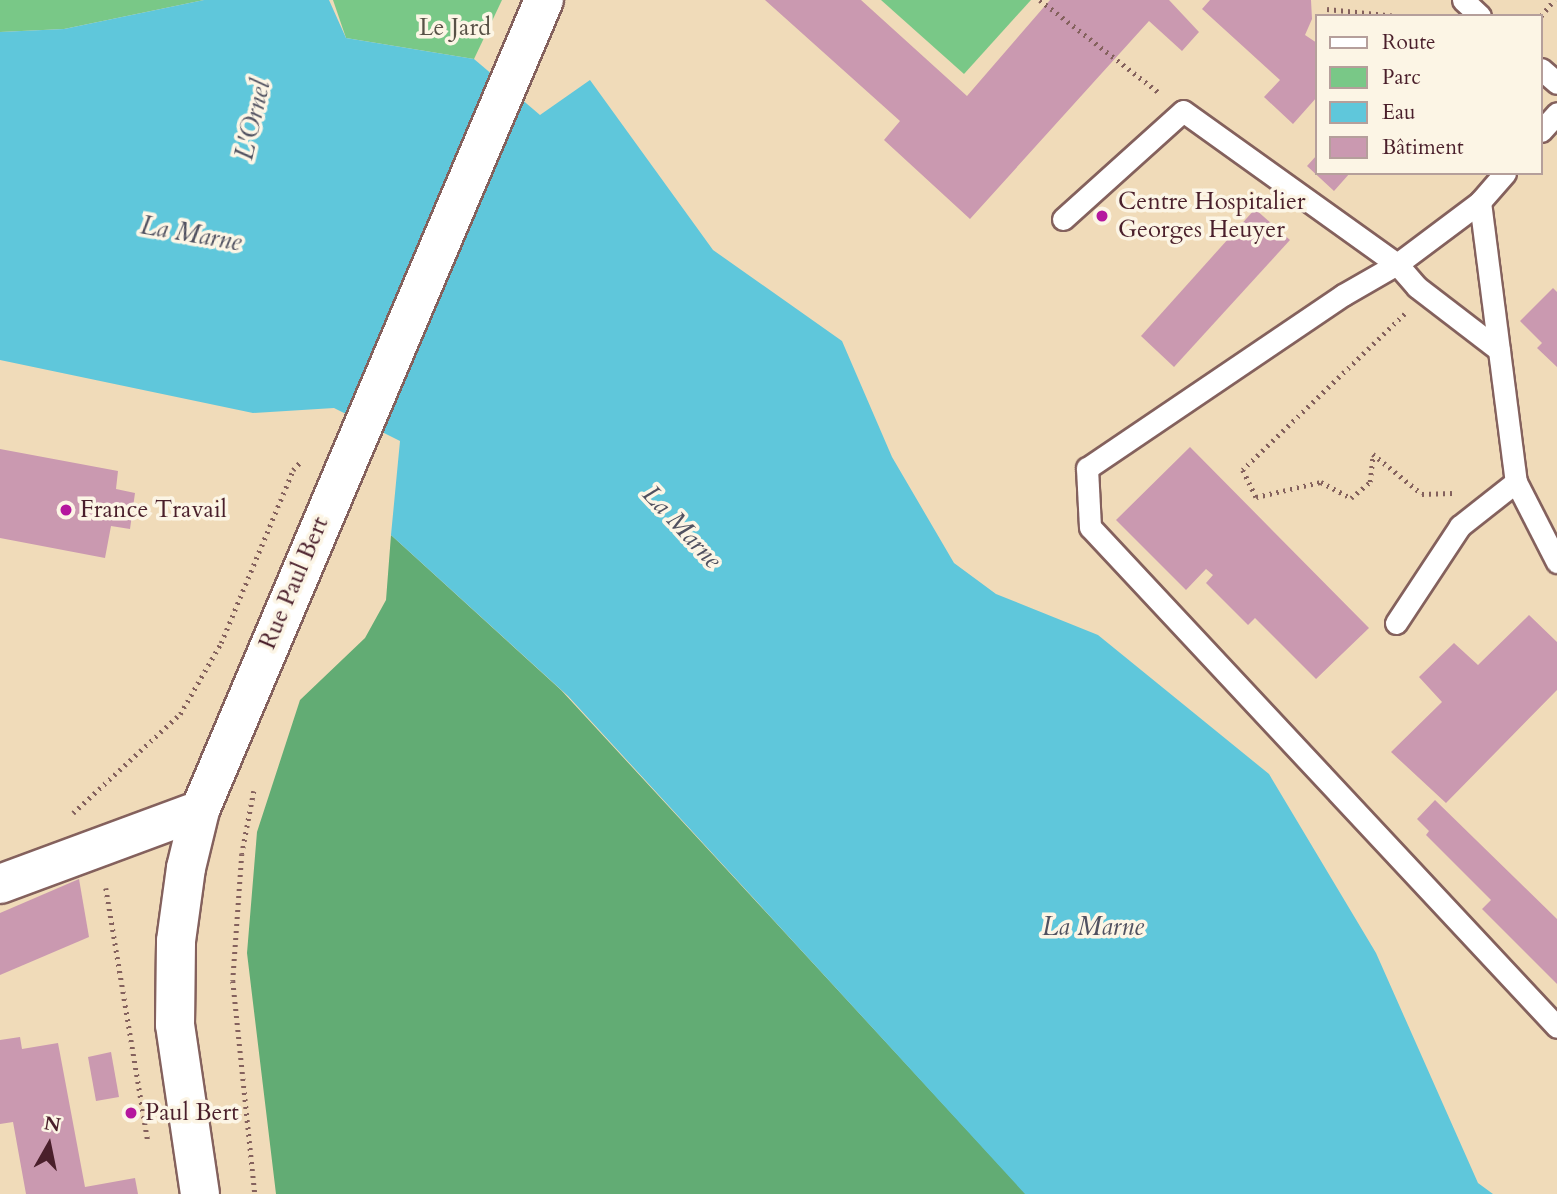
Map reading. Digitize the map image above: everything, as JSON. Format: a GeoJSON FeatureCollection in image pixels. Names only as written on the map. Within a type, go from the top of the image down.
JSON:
{"type":"FeatureCollection","features":[{"type":"Feature","properties":{"kind":"main road","name":"Rue Paul Bert"},"geometry":{"type":"LineString","coordinates":[[200,1194],[175,1025],[176,941],[186,868],[200,810],[544,0]]}},
{"type":"Feature","properties":{"kind":"main road"},"geometry":{"type":"LineString","coordinates":[[0,884],[200,810]]}},
{"type":"Feature","properties":{"kind":"lane"},"geometry":{"type":"LineString","coordinates":[[1463,0],[1478,14]]}},
{"type":"Feature","properties":{"kind":"lane"},"geometry":{"type":"LineString","coordinates":[[1543,71],[1557,83]]}},
{"type":"Feature","properties":{"kind":"lane"},"geometry":{"type":"LineString","coordinates":[[1063,219],[1182,111],[1397,264],[1427,295],[1499,350]]}},
{"type":"Feature","properties":{"kind":"lane"},"geometry":{"type":"LineString","coordinates":[[1543,129],[1557,113]]}},
{"type":"Feature","properties":{"kind":"lane"},"geometry":{"type":"LineString","coordinates":[[1503,175],[1480,202],[1397,264],[1343,295],[1087,468],[1090,527],[1557,1027]]}},
{"type":"Feature","properties":{"kind":"lane"},"geometry":{"type":"LineString","coordinates":[[1480,202],[1516,482],[1557,562]]}},
{"type":"Feature","properties":{"kind":"lane"},"geometry":{"type":"LineString","coordinates":[[1396,623],[1460,526],[1516,482]]}},
{"type":"Feature","properties":{"kind":"path"},"geometry":{"type":"LineString","coordinates":[[1040,0],[1182,111]]}},
{"type":"Feature","properties":{"kind":"path"},"geometry":{"type":"LineString","coordinates":[[1543,14],[1554,0]]}},
{"type":"Feature","properties":{"kind":"path"},"geometry":{"type":"LineString","coordinates":[[1327,9],[1377,14]]}},
{"type":"Feature","properties":{"kind":"path"},"geometry":{"type":"LineString","coordinates":[[1427,295],[1243,470],[1256,497],[1321,482],[1351,498],[1370,482],[1373,454],[1422,494],[1449,492],[1481,509]]}},
{"type":"Feature","properties":{"kind":"path"},"geometry":{"type":"LineString","coordinates":[[150,1154],[106,888],[86,853],[73,813],[180,714],[221,643],[293,470],[309,453]]}},
{"type":"Feature","properties":{"kind":"path"},"geometry":{"type":"LineString","coordinates":[[255,1194],[233,981],[242,854],[256,783]]}},
{"type":"Feature","properties":{"kind":"green space"},"geometry":{"type":"Polygon","coordinates":[[[0,0],[204,0],[64,29],[0,32],[0,0]]]}},
{"type":"Feature","properties":{"kind":"green space","name":"Le Jard"},"geometry":{"type":"Polygon","coordinates":[[[333,0],[502,0],[474,59],[346,38],[333,0]]]}},
{"type":"Feature","properties":{"kind":"green space"},"geometry":{"type":"Polygon","coordinates":[[[881,0],[1031,0],[964,74],[881,0]]]}},
{"type":"Feature","properties":{"kind":"green space"},"geometry":{"type":"Polygon","coordinates":[[[391,535],[561,690],[1026,1194],[276,1194],[247,953],[257,832],[300,700],[365,638],[386,600],[391,535]]]}},
{"type":"Feature","properties":{"kind":"water","name":"La Marne"},"geometry":{"type":"Polygon","coordinates":[[[204,0],[329,0],[346,38],[474,59],[540,115],[590,80],[713,250],[842,341],[892,457],[954,563],[996,594],[1098,635],[1269,774],[1376,953],[1478,1183],[1493,1194],[1025,1194],[568,696],[391,535],[400,441],[334,408],[253,413],[0,360],[0,32],[64,29],[204,0]]]}},
{"type":"Feature","properties":{"kind":"building"},"geometry":{"type":"Polygon","coordinates":[[[765,0],[861,0],[967,96],[1050,0],[1169,0],[1199,32],[1182,51],[1149,21],[970,219],[884,140],[900,121],[765,0]]]}},
{"type":"Feature","properties":{"kind":"building"},"geometry":{"type":"Polygon","coordinates":[[[1210,0],[1311,0],[1312,19],[1305,35],[1316,42],[1316,98],[1293,124],[1264,97],[1280,80],[1202,9],[1210,0]]]}},
{"type":"Feature","properties":{"kind":"building"},"geometry":{"type":"Polygon","coordinates":[[[1316,156],[1316,174],[1307,166],[1316,156]]]}},
{"type":"Feature","properties":{"kind":"building"},"geometry":{"type":"Polygon","coordinates":[[[1317,175],[1348,175],[1334,191],[1317,175]]]}},
{"type":"Feature","properties":{"kind":"building"},"geometry":{"type":"Polygon","coordinates":[[[1255,209],[1290,240],[1174,367],[1141,336],[1255,209]]]}},
{"type":"Feature","properties":{"kind":"building"},"geometry":{"type":"Polygon","coordinates":[[[1553,288],[1557,292],[1557,367],[1537,348],[1542,343],[1520,321],[1553,288]]]}},
{"type":"Feature","properties":{"kind":"building"},"geometry":{"type":"Polygon","coordinates":[[[1190,447],[1369,628],[1316,679],[1255,618],[1248,625],[1206,583],[1213,575],[1206,569],[1186,590],[1116,520],[1190,447]]]}},
{"type":"Feature","properties":{"kind":"building","name":"France Travail"},"geometry":{"type":"Polygon","coordinates":[[[0,449],[118,471],[116,489],[135,493],[130,529],[111,526],[105,558],[0,538],[0,449]]]}},
{"type":"Feature","properties":{"kind":"building"},"geometry":{"type":"Polygon","coordinates":[[[1529,615],[1557,642],[1557,690],[1446,803],[1391,752],[1442,702],[1419,677],[1454,643],[1478,665],[1529,615]]]}},
{"type":"Feature","properties":{"kind":"building"},"geometry":{"type":"Polygon","coordinates":[[[1435,800],[1557,919],[1557,984],[1482,909],[1491,900],[1426,835],[1429,831],[1417,819],[1435,800]]]}},
{"type":"Feature","properties":{"kind":"building"},"geometry":{"type":"Polygon","coordinates":[[[79,879],[89,937],[0,975],[0,913],[79,879]]]}},
{"type":"Feature","properties":{"kind":"building"},"geometry":{"type":"Polygon","coordinates":[[[20,1037],[22,1049],[58,1043],[85,1187],[135,1178],[138,1194],[26,1194],[13,1122],[0,1124],[0,1040],[20,1037]]]}},
{"type":"Feature","properties":{"kind":"building"},"geometry":{"type":"Polygon","coordinates":[[[111,1052],[119,1097],[96,1101],[88,1057],[111,1052]]]}},
{"type":"Feature","properties":{"kind":"place","name":"Centre Hospitalier Georges Heuyer"},"geometry":{"type":"Point","coordinates":[1102,216]}},
{"type":"Feature","properties":{"kind":"place","name":"France Travail"},"geometry":{"type":"Point","coordinates":[66,510]}},
{"type":"Feature","properties":{"kind":"place","name":"Paul Bert"},"geometry":{"type":"Point","coordinates":[131,1113]}},
{"type":"Feature","properties":{"kind":"water label","name":"L'Ornel"},"geometry":{"type":"Point","coordinates":[253,120]}}]}
